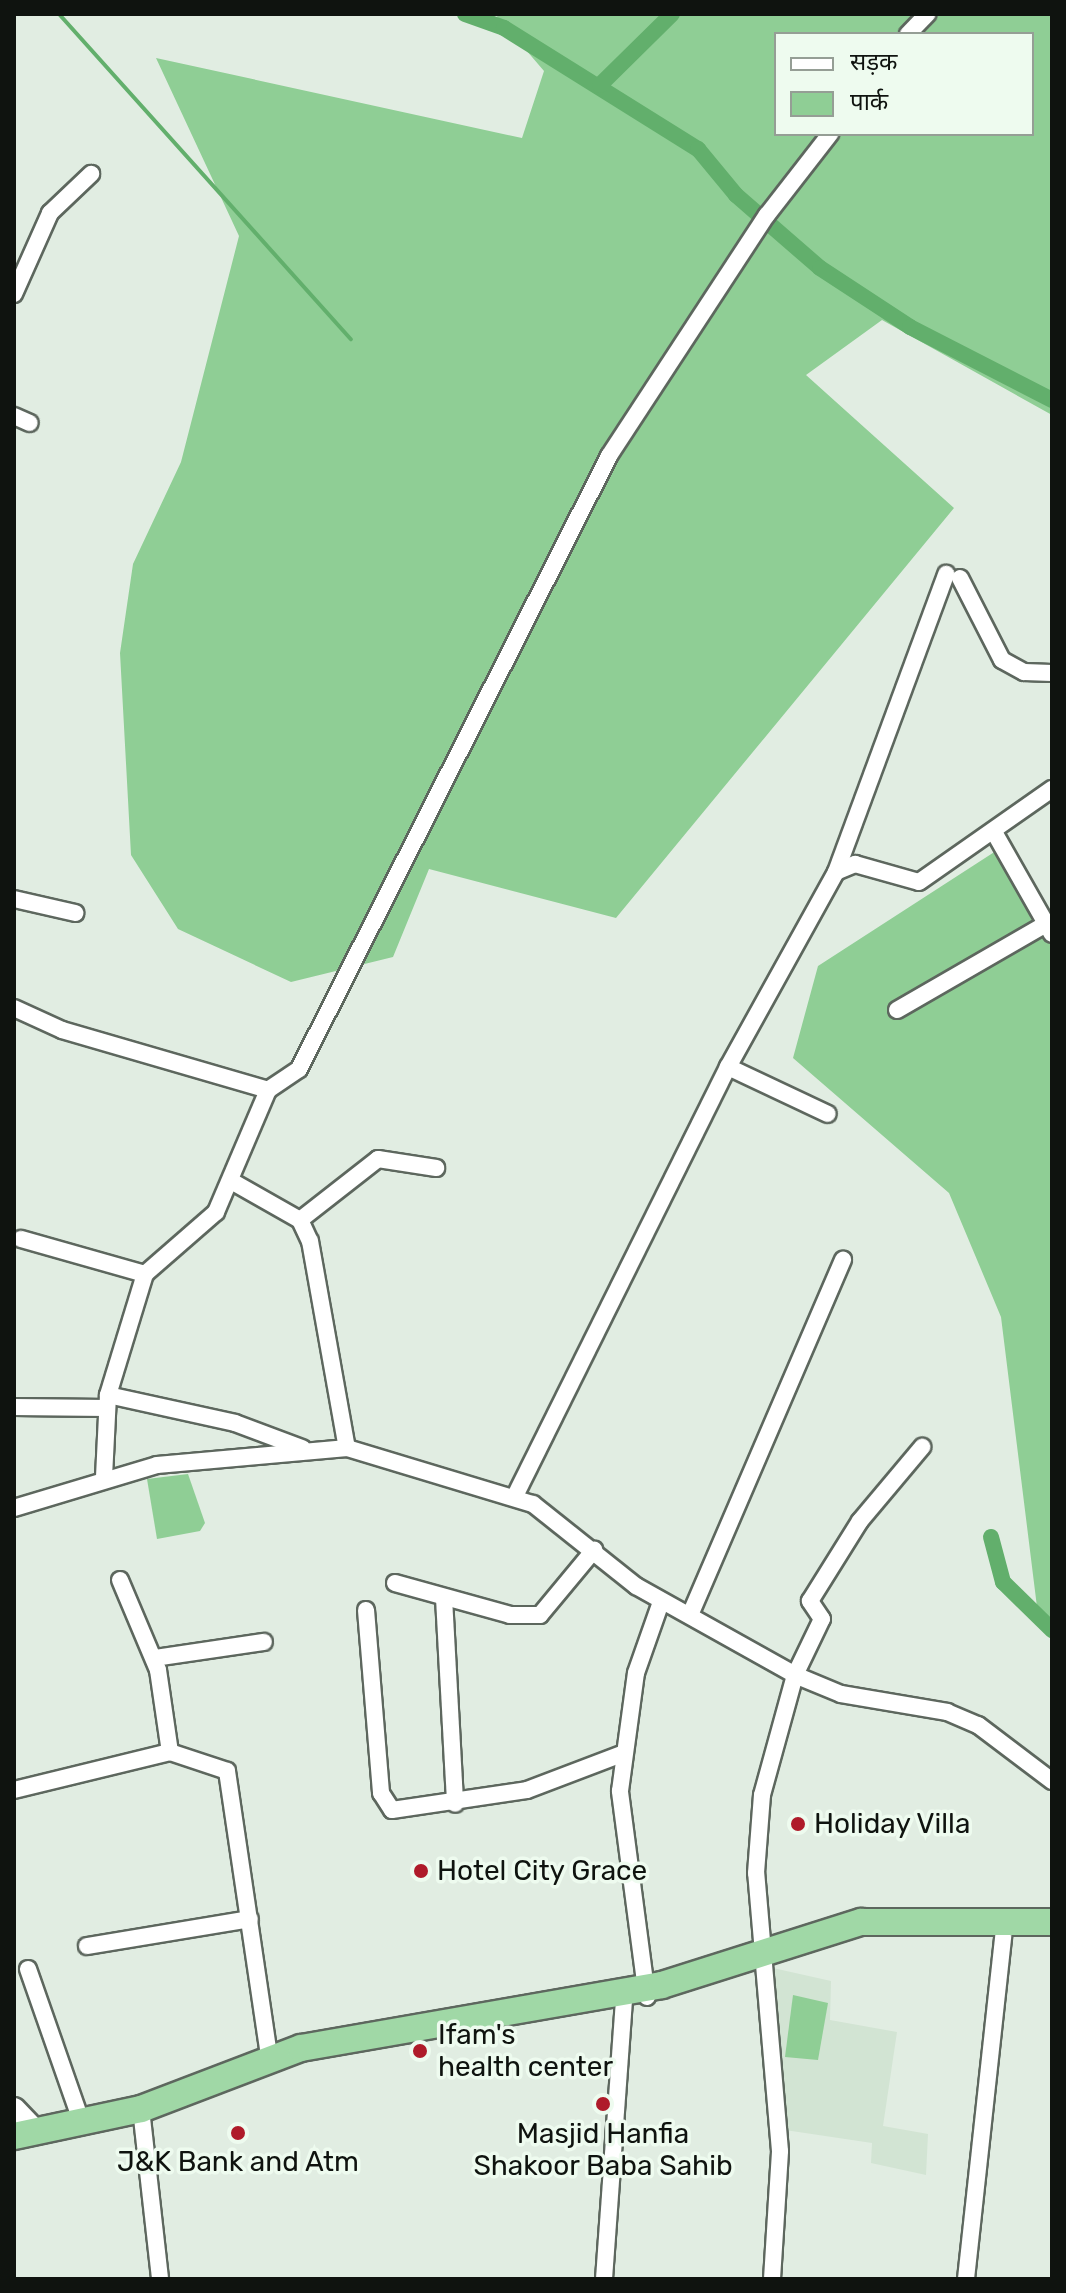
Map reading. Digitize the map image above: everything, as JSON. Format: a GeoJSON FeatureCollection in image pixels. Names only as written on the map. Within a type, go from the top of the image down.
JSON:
{"type":"FeatureCollection","features":[{"type":"Feature","properties":{"kind":"highway"},"geometry":{"type":"LineString","coordinates":[[24,2133],[141,2109],[207,2087],[644,1992],[794,1943],[892,1919],[1052,1922]]}},
{"type":"Feature","properties":{"kind":"highway"},"geometry":{"type":"LineString","coordinates":[[794,1943],[1003,1936],[1052,1938]]}},
{"type":"Feature","properties":{"kind":"highway"},"geometry":{"type":"LineString","coordinates":[[207,2087],[224,2072],[269,2057],[644,1992]]}},
{"type":"Feature","properties":{"kind":"main road"},"geometry":{"type":"LineString","coordinates":[[14,2109],[24,2133]]}},
{"type":"Feature","properties":{"kind":"street"},"geometry":{"type":"LineString","coordinates":[[910,32],[927,14]]}},
{"type":"Feature","properties":{"kind":"street"},"geometry":{"type":"LineString","coordinates":[[104,1477],[107,1402],[145,1274],[204,1227],[233,1182],[268,1090],[299,1069],[591,486],[750,240],[828,136]]}},
{"type":"Feature","properties":{"kind":"street"},"geometry":{"type":"LineString","coordinates":[[14,294],[50,213],[91,174]]}},
{"type":"Feature","properties":{"kind":"street"},"geometry":{"type":"LineString","coordinates":[[515,1496],[728,1067],[836,872],[953,576],[1002,660],[1024,672],[1052,673]]}},
{"type":"Feature","properties":{"kind":"street"},"geometry":{"type":"LineString","coordinates":[[836,872],[855,864],[919,882],[1052,789]]}},
{"type":"Feature","properties":{"kind":"street"},"geometry":{"type":"LineString","coordinates":[[897,1010],[1049,929],[994,832]]}},
{"type":"Feature","properties":{"kind":"street"},"geometry":{"type":"LineString","coordinates":[[14,899],[75,913]]}},
{"type":"Feature","properties":{"kind":"street"},"geometry":{"type":"LineString","coordinates":[[14,1008],[62,1030],[268,1090]]}},
{"type":"Feature","properties":{"kind":"street"},"geometry":{"type":"LineString","coordinates":[[728,1067],[828,1114]]}},
{"type":"Feature","properties":{"kind":"street"},"geometry":{"type":"LineString","coordinates":[[300,1220],[378,1159],[436,1168]]}},
{"type":"Feature","properties":{"kind":"street"},"geometry":{"type":"LineString","coordinates":[[233,1182],[300,1220],[316,1259],[347,1448]]}},
{"type":"Feature","properties":{"kind":"street"},"geometry":{"type":"LineString","coordinates":[[21,1239],[145,1274]]}},
{"type":"Feature","properties":{"kind":"street"},"geometry":{"type":"LineString","coordinates":[[690,1615],[843,1259]]}},
{"type":"Feature","properties":{"kind":"street"},"geometry":{"type":"LineString","coordinates":[[14,1407],[107,1402],[235,1423],[304,1449]]}},
{"type":"Feature","properties":{"kind":"street"},"geometry":{"type":"LineString","coordinates":[[772,2279],[780,2151],[767,1953],[755,1842],[795,1675],[823,1616],[812,1597],[860,1521],[922,1447]]}},
{"type":"Feature","properties":{"kind":"street"},"geometry":{"type":"LineString","coordinates":[[14,1508],[104,1477],[304,1449],[347,1448],[515,1496],[550,1512],[661,1602],[690,1615],[795,1675],[841,1694],[947,1712],[978,1725],[1052,1781]]}},
{"type":"Feature","properties":{"kind":"street"},"geometry":{"type":"LineString","coordinates":[[395,1583],[444,1598],[540,1615],[594,1550]]}},
{"type":"Feature","properties":{"kind":"street"},"geometry":{"type":"LineString","coordinates":[[120,1580],[155,1658],[170,1752]]}},
{"type":"Feature","properties":{"kind":"street"},"geometry":{"type":"LineString","coordinates":[[444,1598],[455,1804]]}},
{"type":"Feature","properties":{"kind":"street"},"geometry":{"type":"LineString","coordinates":[[604,2279],[644,1992],[621,1823],[622,1754],[636,1673],[661,1602]]}},
{"type":"Feature","properties":{"kind":"street"},"geometry":{"type":"LineString","coordinates":[[366,1610],[384,1804],[405,1813],[527,1790],[622,1754]]}},
{"type":"Feature","properties":{"kind":"street"},"geometry":{"type":"LineString","coordinates":[[155,1658],[264,1642]]}},
{"type":"Feature","properties":{"kind":"street"},"geometry":{"type":"LineString","coordinates":[[14,1790],[170,1752],[227,1771],[269,2057]]}},
{"type":"Feature","properties":{"kind":"street"},"geometry":{"type":"LineString","coordinates":[[87,1946],[250,1919]]}},
{"type":"Feature","properties":{"kind":"street"},"geometry":{"type":"LineString","coordinates":[[966,2279],[1003,1936]]}},
{"type":"Feature","properties":{"kind":"street"},"geometry":{"type":"LineString","coordinates":[[28,1969],[82,2123]]}},
{"type":"Feature","properties":{"kind":"street"},"geometry":{"type":"LineString","coordinates":[[141,2109],[160,2279]]}},
{"type":"Feature","properties":{"kind":"shaded area"},"geometry":{"type":"Polygon","coordinates":[[[773,1968],[831,1981],[830,2020],[897,2032],[883,2126],[928,2134],[926,2175],[871,2163],[872,2143],[785,2130],[773,1968]]]}},
{"type":"Feature","properties":{"kind":"green space"},"geometry":{"type":"Polygon","coordinates":[[[495,14],[1052,14],[1052,415],[882,320],[806,375],[954,508],[616,918],[429,869],[393,957],[291,982],[178,929],[131,855],[120,653],[133,564],[181,462],[239,236],[156,58],[522,138],[544,71],[495,14]]]}},
{"type":"Feature","properties":{"kind":"green space"},"geometry":{"type":"Polygon","coordinates":[[[999,849],[1033,923],[1052,913],[1052,1626],[1037,1607],[1001,1317],[949,1193],[793,1058],[818,966],[999,849]]]}},
{"type":"Feature","properties":{"kind":"green space"},"geometry":{"type":"Polygon","coordinates":[[[188,1474],[205,1523],[200,1531],[157,1539],[147,1479],[188,1474]]]}},
{"type":"Feature","properties":{"kind":"green space"},"geometry":{"type":"Polygon","coordinates":[[[793,1995],[828,2003],[818,2060],[785,2057],[793,1995]]]}},
{"type":"Feature","properties":{"kind":"waterway"},"geometry":{"type":"LineString","coordinates":[[59,14],[351,339]]}},
{"type":"Feature","properties":{"kind":"waterway"},"geometry":{"type":"LineString","coordinates":[[465,14],[504,28],[698,149],[736,195],[820,268],[910,327],[1052,400]]}},
{"type":"Feature","properties":{"kind":"waterway"},"geometry":{"type":"LineString","coordinates":[[600,85],[672,14]]}},
{"type":"Feature","properties":{"kind":"waterway"},"geometry":{"type":"LineString","coordinates":[[991,1537],[1003,1582],[1052,1630]]}},
{"type":"Feature","properties":{"kind":"place","name":"Holiday Villa"},"geometry":{"type":"Point","coordinates":[798,1824]}},
{"type":"Feature","properties":{"kind":"place","name":"Hotel City Grace"},"geometry":{"type":"Point","coordinates":[421,1871]}},
{"type":"Feature","properties":{"kind":"place","name":"Ifam's health center"},"geometry":{"type":"Point","coordinates":[420,2051]}},
{"type":"Feature","properties":{"kind":"place","name":"Masjid Hanfia Shakoor Baba Sahib"},"geometry":{"type":"Point","coordinates":[603,2104]}},
{"type":"Feature","properties":{"kind":"place","name":"J&K Bank and Atm"},"geometry":{"type":"Point","coordinates":[238,2133]}}]}
